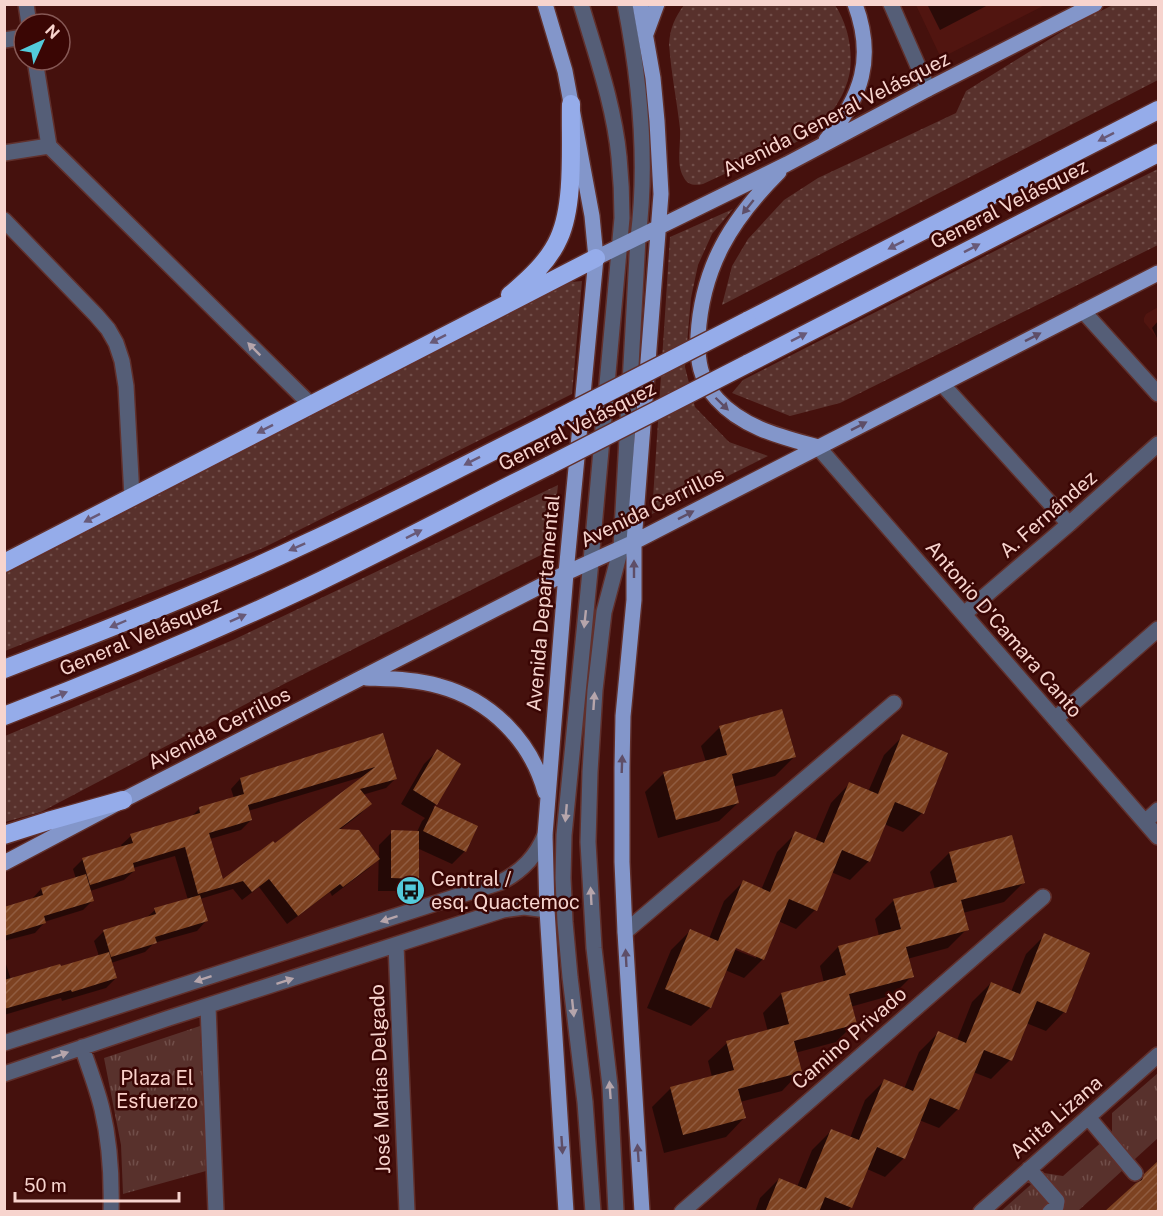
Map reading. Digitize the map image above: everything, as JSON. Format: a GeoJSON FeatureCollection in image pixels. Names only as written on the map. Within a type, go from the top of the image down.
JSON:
{"type":"FeatureCollection","features":[{"type":"Feature","properties":{"kind":"highway"},"geometry":{"type":"LineString","coordinates":[[490,312],[528,279],[545,260],[559,238],[564,224],[570,183],[571,104]]}},
{"type":"Feature","properties":{"kind":"highway","name":"General Velásquez"},"geometry":{"type":"LineString","coordinates":[[4,669],[199,591],[297,548],[543,426],[1158,110]]}},
{"type":"Feature","properties":{"kind":"highway","name":"General Velásquez"},"geometry":{"type":"LineString","coordinates":[[4,716],[80,687],[276,602],[345,569],[1158,153]]}},
{"type":"Feature","properties":{"kind":"highway"},"geometry":{"type":"LineString","coordinates":[[4,563],[596,258]]}},
{"type":"Feature","properties":{"kind":"highway"},"geometry":{"type":"LineString","coordinates":[[4,835],[123,800]]}},
{"type":"Feature","properties":{"kind":"main road","name":"Avenida Departamental"},"geometry":{"type":"LineString","coordinates":[[545,4],[565,71],[592,216],[596,258],[566,573],[545,835],[547,910],[566,1212]]}},
{"type":"Feature","properties":{"kind":"main road"},"geometry":{"type":"LineString","coordinates":[[640,4],[657,121],[661,194],[627,545],[634,600],[623,716],[622,768],[621,838],[625,932],[642,1212]]}},
{"type":"Feature","properties":{"kind":"main road"},"geometry":{"type":"LineString","coordinates":[[645,36],[657,4]]}},
{"type":"Feature","properties":{"kind":"main road"},"geometry":{"type":"LineString","coordinates":[[821,146],[849,109],[861,79],[864,64],[864,38],[855,4]]}},
{"type":"Feature","properties":{"kind":"main road","name":"Avenida General Velásquez"},"geometry":{"type":"LineString","coordinates":[[596,258],[787,164],[1095,4]]}},
{"type":"Feature","properties":{"kind":"main road"},"geometry":{"type":"LineString","coordinates":[[787,164],[740,216],[719,251],[706,285],[699,321],[698,352],[706,386],[716,399],[731,412],[754,426],[818,447]]}},
{"type":"Feature","properties":{"kind":"main road","name":"Avenida Cerrillos"},"geometry":{"type":"LineString","coordinates":[[4,863],[566,573],[627,545],[1158,273]]}},
{"type":"Feature","properties":{"kind":"main road"},"geometry":{"type":"LineString","coordinates":[[363,678],[403,679],[437,685],[463,694],[486,708],[501,719],[525,747],[538,773],[547,800]]}},
{"type":"Feature","properties":{"kind":"street"},"geometry":{"type":"LineString","coordinates":[[581,4],[607,93],[619,156],[622,218],[564,835],[563,878],[570,977],[585,1102],[593,1212]]}},
{"type":"Feature","properties":{"kind":"street"},"geometry":{"type":"LineString","coordinates":[[616,1212],[610,1086],[594,948],[588,842],[595,690],[604,612],[627,545],[638,238],[642,206],[641,115],[638,77],[624,4]]}},
{"type":"Feature","properties":{"kind":"street"},"geometry":{"type":"LineString","coordinates":[[891,4],[928,89]]}},
{"type":"Feature","properties":{"kind":"street"},"geometry":{"type":"LineString","coordinates":[[37,72],[49,146],[311,405]]}},
{"type":"Feature","properties":{"kind":"street"},"geometry":{"type":"LineString","coordinates":[[4,153],[49,146]]}},
{"type":"Feature","properties":{"kind":"street"},"geometry":{"type":"LineString","coordinates":[[4,220],[96,315],[116,343],[126,386],[132,497]]}},
{"type":"Feature","properties":{"kind":"street"},"geometry":{"type":"LineString","coordinates":[[1083,311],[1158,394]]}},
{"type":"Feature","properties":{"kind":"street"},"geometry":{"type":"LineString","coordinates":[[942,384],[1069,524]]}},
{"type":"Feature","properties":{"kind":"street","name":"A. Fernández"},"geometry":{"type":"LineString","coordinates":[[964,614],[1158,444]]}},
{"type":"Feature","properties":{"kind":"street","name":"Antonio D'Camara Canto"},"geometry":{"type":"LineString","coordinates":[[818,447],[1158,837]]}},
{"type":"Feature","properties":{"kind":"street"},"geometry":{"type":"LineString","coordinates":[[1055,719],[1158,629]]}},
{"type":"Feature","properties":{"kind":"street"},"geometry":{"type":"LineString","coordinates":[[625,932],[894,703]]}},
{"type":"Feature","properties":{"kind":"street"},"geometry":{"type":"LineString","coordinates":[[1145,822],[1158,810]]}},
{"type":"Feature","properties":{"kind":"street"},"geometry":{"type":"LineString","coordinates":[[4,1043],[501,882],[526,865],[545,835]]}},
{"type":"Feature","properties":{"kind":"street","name":"Camino Privado"},"geometry":{"type":"LineString","coordinates":[[682,1212],[1043,897]]}},
{"type":"Feature","properties":{"kind":"street"},"geometry":{"type":"LineString","coordinates":[[4,1074],[503,910],[524,907],[547,910]]}},
{"type":"Feature","properties":{"kind":"street","name":"José Matías Delgado"},"geometry":{"type":"LineString","coordinates":[[396,945],[407,1212]]}},
{"type":"Feature","properties":{"kind":"street"},"geometry":{"type":"LineString","coordinates":[[208,1006],[216,1212]]}},
{"type":"Feature","properties":{"kind":"street"},"geometry":{"type":"LineString","coordinates":[[82,1047],[105,1124],[110,1157],[111,1212]]}},
{"type":"Feature","properties":{"kind":"street","name":"Anita Lizana"},"geometry":{"type":"LineString","coordinates":[[981,1212],[1158,1054]]}},
{"type":"Feature","properties":{"kind":"street"},"geometry":{"type":"LineString","coordinates":[[1088,1117],[1135,1173]]}},
{"type":"Feature","properties":{"kind":"street"},"geometry":{"type":"LineString","coordinates":[[1029,1170],[1057,1201],[1056,1207],[1050,1212]]}},
{"type":"Feature","properties":{"kind":"shaded area"},"geometry":{"type":"Polygon","coordinates":[[[916,5],[1045,5],[941,58],[916,5]]]}},
{"type":"Feature","properties":{"kind":"shaded area"},"geometry":{"type":"Polygon","coordinates":[[[1158,307],[1158,339],[1144,322],[1144,318],[1146,314],[1158,307]]]}},
{"type":"Feature","properties":{"kind":"green space"},"geometry":{"type":"Polygon","coordinates":[[[1115,4],[1158,5],[1158,80],[722,305],[732,266],[748,239],[784,200],[818,178],[956,113],[966,91],[1074,24],[1115,4]]]}},
{"type":"Feature","properties":{"kind":"green space"},"geometry":{"type":"Polygon","coordinates":[[[684,5],[835,5],[843,20],[851,54],[850,71],[839,102],[818,127],[795,142],[703,184],[689,183],[683,176],[680,166],[680,129],[669,44],[670,33],[684,5]]]}},
{"type":"Feature","properties":{"kind":"green space"},"geometry":{"type":"Polygon","coordinates":[[[1158,169],[1158,245],[840,403],[790,416],[732,393],[743,380],[1158,169]]]}},
{"type":"Feature","properties":{"kind":"green space"},"geometry":{"type":"Polygon","coordinates":[[[733,209],[712,234],[698,265],[691,298],[685,367],[695,407],[729,442],[768,456],[652,514],[670,237],[733,209]]]}},
{"type":"Feature","properties":{"kind":"green space"},"geometry":{"type":"Polygon","coordinates":[[[582,281],[572,394],[263,548],[5,651],[5,574],[571,282],[582,281]]]}},
{"type":"Feature","properties":{"kind":"green space"},"geometry":{"type":"Polygon","coordinates":[[[558,485],[551,550],[284,684],[41,812],[5,822],[5,736],[233,640],[558,485]]]}},
{"type":"Feature","properties":{"kind":"green space","name":"Plaza El Esfuerzo"},"geometry":{"type":"Polygon","coordinates":[[[200,1026],[206,1171],[123,1194],[121,1145],[104,1058],[200,1026]]]}},
{"type":"Feature","properties":{"kind":"green space"},"geometry":{"type":"Polygon","coordinates":[[[1158,1073],[1158,1138],[1078,1211],[1000,1212],[1044,1173],[1063,1176],[1112,1133],[1112,1113],[1158,1073]]]}},
{"type":"Feature","properties":{"kind":"building"},"geometry":{"type":"Polygon","coordinates":[[[782,709],[796,757],[732,774],[739,803],[676,820],[663,772],[727,755],[719,726],[782,709]]]}},
{"type":"Feature","properties":{"kind":"building"},"geometry":{"type":"Polygon","coordinates":[[[383,733],[397,779],[360,789],[372,804],[339,829],[359,830],[380,859],[343,887],[340,884],[298,916],[269,879],[252,892],[243,881],[198,894],[185,847],[133,863],[135,871],[90,885],[82,858],[133,843],[130,834],[200,813],[199,807],[244,794],[240,778],[383,733]],[[375,767],[248,805],[252,820],[209,833],[223,879],[273,841],[275,843],[375,767]]]}},
{"type":"Feature","properties":{"kind":"building"},"geometry":{"type":"Polygon","coordinates":[[[902,734],[948,753],[924,814],[895,802],[870,862],[842,850],[817,911],[789,899],[764,960],[736,948],[711,1008],[665,989],[690,929],[718,941],[743,880],[770,892],[795,831],[824,843],[849,782],[878,794],[902,734]]]}},
{"type":"Feature","properties":{"kind":"building"},"geometry":{"type":"Polygon","coordinates":[[[437,749],[461,764],[437,805],[413,790],[437,749]]]}},
{"type":"Feature","properties":{"kind":"building"},"geometry":{"type":"Polygon","coordinates":[[[435,806],[478,826],[466,852],[423,831],[435,806]]]}},
{"type":"Feature","properties":{"kind":"building"},"geometry":{"type":"Polygon","coordinates":[[[391,830],[419,831],[419,879],[391,878],[391,830]]]}},
{"type":"Feature","properties":{"kind":"building"},"geometry":{"type":"Polygon","coordinates":[[[1012,835],[1025,883],[961,900],[969,930],[906,947],[914,977],[849,994],[857,1024],[794,1041],[802,1072],[738,1089],[746,1118],[683,1135],[670,1087],[734,1070],[726,1041],[789,1024],[781,993],[846,975],[838,946],[901,929],[893,899],[957,882],[949,852],[1012,835]]]}},
{"type":"Feature","properties":{"kind":"building"},"geometry":{"type":"Polygon","coordinates":[[[86,874],[94,901],[44,916],[46,923],[4,936],[4,907],[43,895],[41,888],[86,874]]]}},
{"type":"Feature","properties":{"kind":"building"},"geometry":{"type":"Polygon","coordinates":[[[200,895],[208,921],[155,937],[157,943],[111,957],[103,930],[156,914],[154,908],[200,895]]]}},
{"type":"Feature","properties":{"kind":"building"},"geometry":{"type":"Polygon","coordinates":[[[1044,933],[1090,953],[1066,1013],[1037,1001],[1012,1061],[984,1050],[959,1110],[930,1098],[905,1159],[877,1147],[852,1208],[825,1197],[819,1212],[765,1212],[779,1178],[806,1189],[831,1129],[859,1140],[884,1079],[913,1091],[938,1031],[966,1043],[991,982],[1020,994],[1044,933]]]}},
{"type":"Feature","properties":{"kind":"building"},"geometry":{"type":"Polygon","coordinates":[[[109,952],[117,978],[4,1009],[4,980],[109,952]]]}},
{"type":"Feature","properties":{"kind":"building"},"geometry":{"type":"Polygon","coordinates":[[[1158,1161],[1158,1212],[1104,1212],[1142,1180],[1144,1174],[1158,1161]]]}},
{"type":"Feature","properties":{"kind":"place","name":"Central / esq. Quactemoc"},"geometry":{"type":"Point","coordinates":[410,890]}}]}
